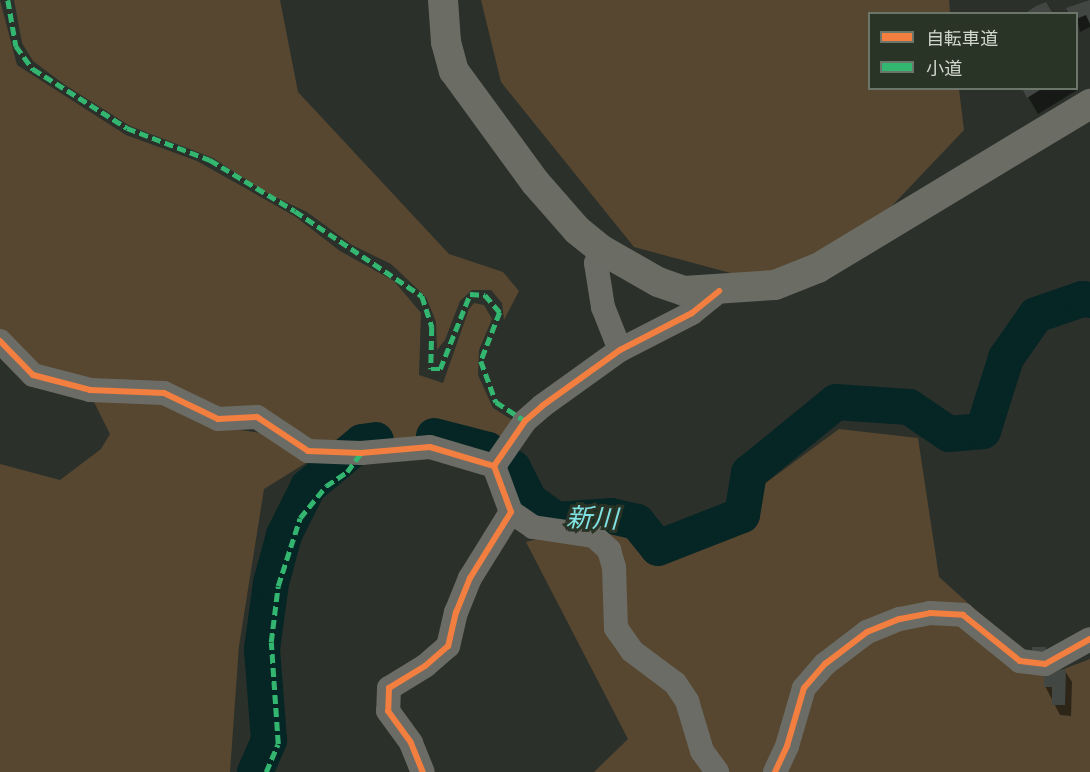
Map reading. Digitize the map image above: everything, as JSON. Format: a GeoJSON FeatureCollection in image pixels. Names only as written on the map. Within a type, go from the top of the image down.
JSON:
{"type":"FeatureCollection","features":[{"type":"Feature","properties":{"kind":"main road"},"geometry":{"type":"LineString","coordinates":[[443,0],[446,42],[454,71],[468,94],[535,182],[577,230],[602,250],[658,282],[684,291],[719,291],[775,285],[818,268],[1090,104]]}},
{"type":"Feature","properties":{"kind":"street"},"geometry":{"type":"LineString","coordinates":[[602,250],[596,263],[603,307],[620,350]]}},
{"type":"Feature","properties":{"kind":"street"},"geometry":{"type":"LineString","coordinates":[[494,466],[514,438],[542,406],[620,350],[692,314],[719,291]]}},
{"type":"Feature","properties":{"kind":"street"},"geometry":{"type":"LineString","coordinates":[[0,340],[33,375],[90,390],[164,393],[218,419],[257,417],[308,451],[353,452],[430,447],[494,466]]}},
{"type":"Feature","properties":{"kind":"street"},"geometry":{"type":"LineString","coordinates":[[494,466],[511,512],[533,527],[594,536],[609,550],[616,628],[632,651],[681,692],[702,751],[717,772]]}},
{"type":"Feature","properties":{"kind":"street"},"geometry":{"type":"LineString","coordinates":[[423,772],[411,743],[388,711],[389,688],[425,666],[448,646],[456,612],[470,578],[511,512]]}},
{"type":"Feature","properties":{"kind":"street"},"geometry":{"type":"LineString","coordinates":[[775,772],[787,746],[804,688],[852,641],[900,618],[930,613],[963,615],[1020,661],[1045,664],[1090,639]]}},
{"type":"Feature","properties":{"kind":"shaded area"},"geometry":{"type":"Polygon","coordinates":[[[0,0],[17,65],[126,135],[197,161],[296,217],[340,251],[394,281],[421,313],[419,375],[443,383],[469,309],[474,303],[484,305],[492,319],[479,350],[478,375],[493,408],[511,419],[514,426],[490,457],[313,446],[218,410],[36,369],[0,333],[0,0]]]}},
{"type":"Feature","properties":{"kind":"shaded area"},"geometry":{"type":"Polygon","coordinates":[[[14,0],[280,0],[298,92],[449,254],[503,272],[519,291],[504,320],[502,303],[491,290],[472,290],[460,301],[445,340],[437,350],[436,322],[426,297],[391,264],[352,245],[307,212],[265,192],[213,158],[130,126],[65,85],[33,61],[22,43],[14,0]]]}},
{"type":"Feature","properties":{"kind":"shaded area"},"geometry":{"type":"Polygon","coordinates":[[[481,0],[949,0],[950,12],[868,12],[868,90],[959,90],[964,130],[889,209],[812,256],[772,271],[738,275],[634,247],[501,82],[481,0]]]}},
{"type":"Feature","properties":{"kind":"shaded area"},"geometry":{"type":"Polygon","coordinates":[[[92,398],[156,400],[211,426],[268,434],[314,458],[264,489],[239,646],[230,772],[0,772],[0,464],[60,480],[101,449],[110,434],[92,398]]]}},
{"type":"Feature","properties":{"kind":"shaded area"},"geometry":{"type":"Polygon","coordinates":[[[839,429],[918,438],[939,577],[1048,675],[1090,659],[1090,772],[594,772],[628,739],[526,542],[622,516],[660,561],[839,429]]]}},
{"type":"Feature","properties":{"kind":"building"},"geometry":{"type":"Polygon","coordinates":[[[1090,0],[1090,24],[1086,15],[1078,18],[1078,12],[1068,12],[1066,8],[1090,0]]]}},
{"type":"Feature","properties":{"kind":"building"},"geometry":{"type":"Polygon","coordinates":[[[1046,2],[1052,12],[1027,12],[1046,2]]]}},
{"type":"Feature","properties":{"kind":"building"},"geometry":{"type":"Polygon","coordinates":[[[1023,90],[1040,90],[1027,98],[1023,90]]]}},
{"type":"Feature","properties":{"kind":"building"},"geometry":{"type":"Polygon","coordinates":[[[1032,647],[1046,647],[1046,656],[1032,656],[1032,647]]]}},
{"type":"Feature","properties":{"kind":"building"},"geometry":{"type":"Polygon","coordinates":[[[1044,669],[1066,670],[1065,705],[1052,705],[1052,687],[1044,687],[1044,669]]]}},
{"type":"Feature","properties":{"kind":"waterway","name":"新川"},"geometry":{"type":"LineString","coordinates":[[434,436],[488,450],[513,468],[529,500],[557,520],[611,516],[637,522],[658,548],[742,515],[749,473],[836,402],[909,407],[949,434],[983,431],[1006,358],[1036,315],[1082,299],[1090,300]]}},
{"type":"Feature","properties":{"kind":"waterway","name":"新川"},"geometry":{"type":"LineString","coordinates":[[255,772],[269,740],[262,649],[271,583],[284,535],[308,487],[362,442],[376,440]]}},
{"type":"Feature","properties":{"kind":"marked path"},"geometry":{"type":"LineString","coordinates":[[8,0],[16,46],[33,69],[127,128],[210,160],[295,211],[422,296],[432,327],[431,369],[440,369],[470,294],[485,295],[500,312],[481,361],[496,402],[525,421]]}},
{"type":"Feature","properties":{"kind":"marked path"},"geometry":{"type":"LineString","coordinates":[[266,772],[278,744],[271,642],[278,586],[300,518],[326,486],[347,472],[361,453]]}},
{"type":"Feature","properties":{"kind":"cycle path"},"geometry":{"type":"LineString","coordinates":[[494,466],[525,421],[542,406],[620,350],[692,313],[719,291]]}},
{"type":"Feature","properties":{"kind":"cycle path"},"geometry":{"type":"LineString","coordinates":[[0,341],[33,375],[90,390],[164,393],[218,419],[257,417],[308,451],[361,453],[430,447],[494,466],[511,512],[470,578],[456,612],[448,646],[425,666],[389,688],[388,711],[411,743],[423,772]]}},
{"type":"Feature","properties":{"kind":"cycle path"},"geometry":{"type":"LineString","coordinates":[[775,772],[787,746],[804,688],[825,664],[867,632],[900,619],[930,613],[963,615],[1020,661],[1045,664],[1090,639]]}}]}
